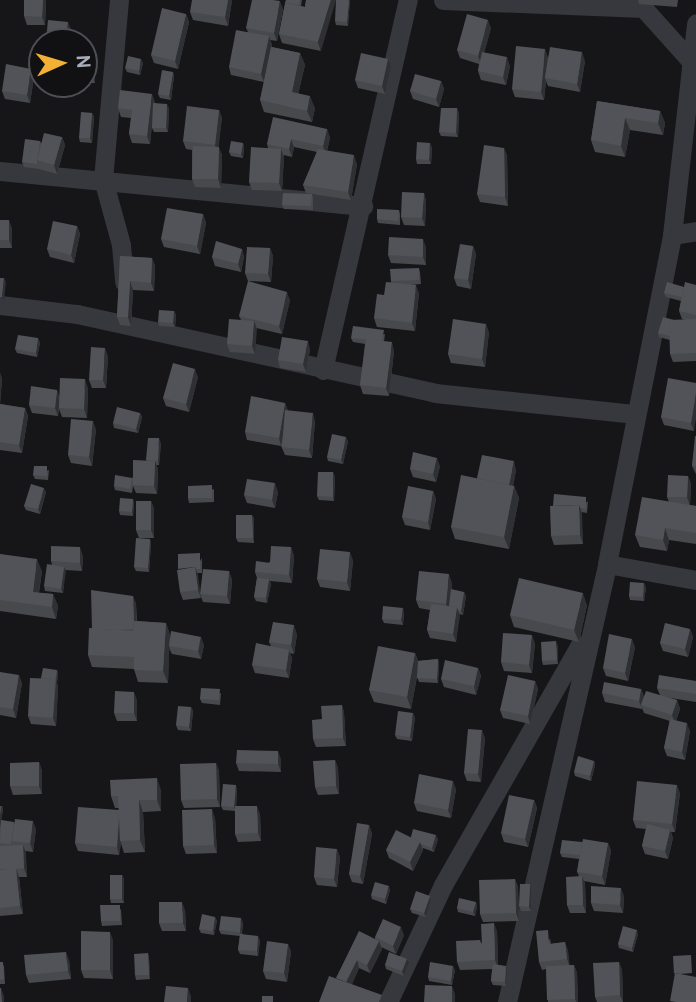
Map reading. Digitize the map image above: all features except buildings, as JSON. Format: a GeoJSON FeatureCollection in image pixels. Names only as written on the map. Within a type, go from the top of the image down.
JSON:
{"type":"FeatureCollection","features":[{"type":"Feature","properties":{"kind":"street"},"geometry":{"type":"LineString","coordinates":[[119,0],[103,179],[121,244],[127,326]]}},
{"type":"Feature","properties":{"kind":"street"},"geometry":{"type":"LineString","coordinates":[[323,370],[363,206],[408,0]]}},
{"type":"Feature","properties":{"kind":"street"},"geometry":{"type":"LineString","coordinates":[[443,0],[639,4],[690,60]]}},
{"type":"Feature","properties":{"kind":"street"},"geometry":{"type":"LineString","coordinates":[[507,1002],[589,629],[607,564],[672,235],[691,108],[690,60],[696,23]]}},
{"type":"Feature","properties":{"kind":"street"},"geometry":{"type":"LineString","coordinates":[[0,171],[363,206]]}},
{"type":"Feature","properties":{"kind":"street"},"geometry":{"type":"LineString","coordinates":[[672,235],[696,230]]}},
{"type":"Feature","properties":{"kind":"street"},"geometry":{"type":"LineString","coordinates":[[0,305],[127,326],[435,393],[636,414]]}},
{"type":"Feature","properties":{"kind":"street"},"geometry":{"type":"LineString","coordinates":[[607,564],[696,580]]}},
{"type":"Feature","properties":{"kind":"street"},"geometry":{"type":"LineString","coordinates":[[388,1002],[443,885],[589,629]]}}]}
